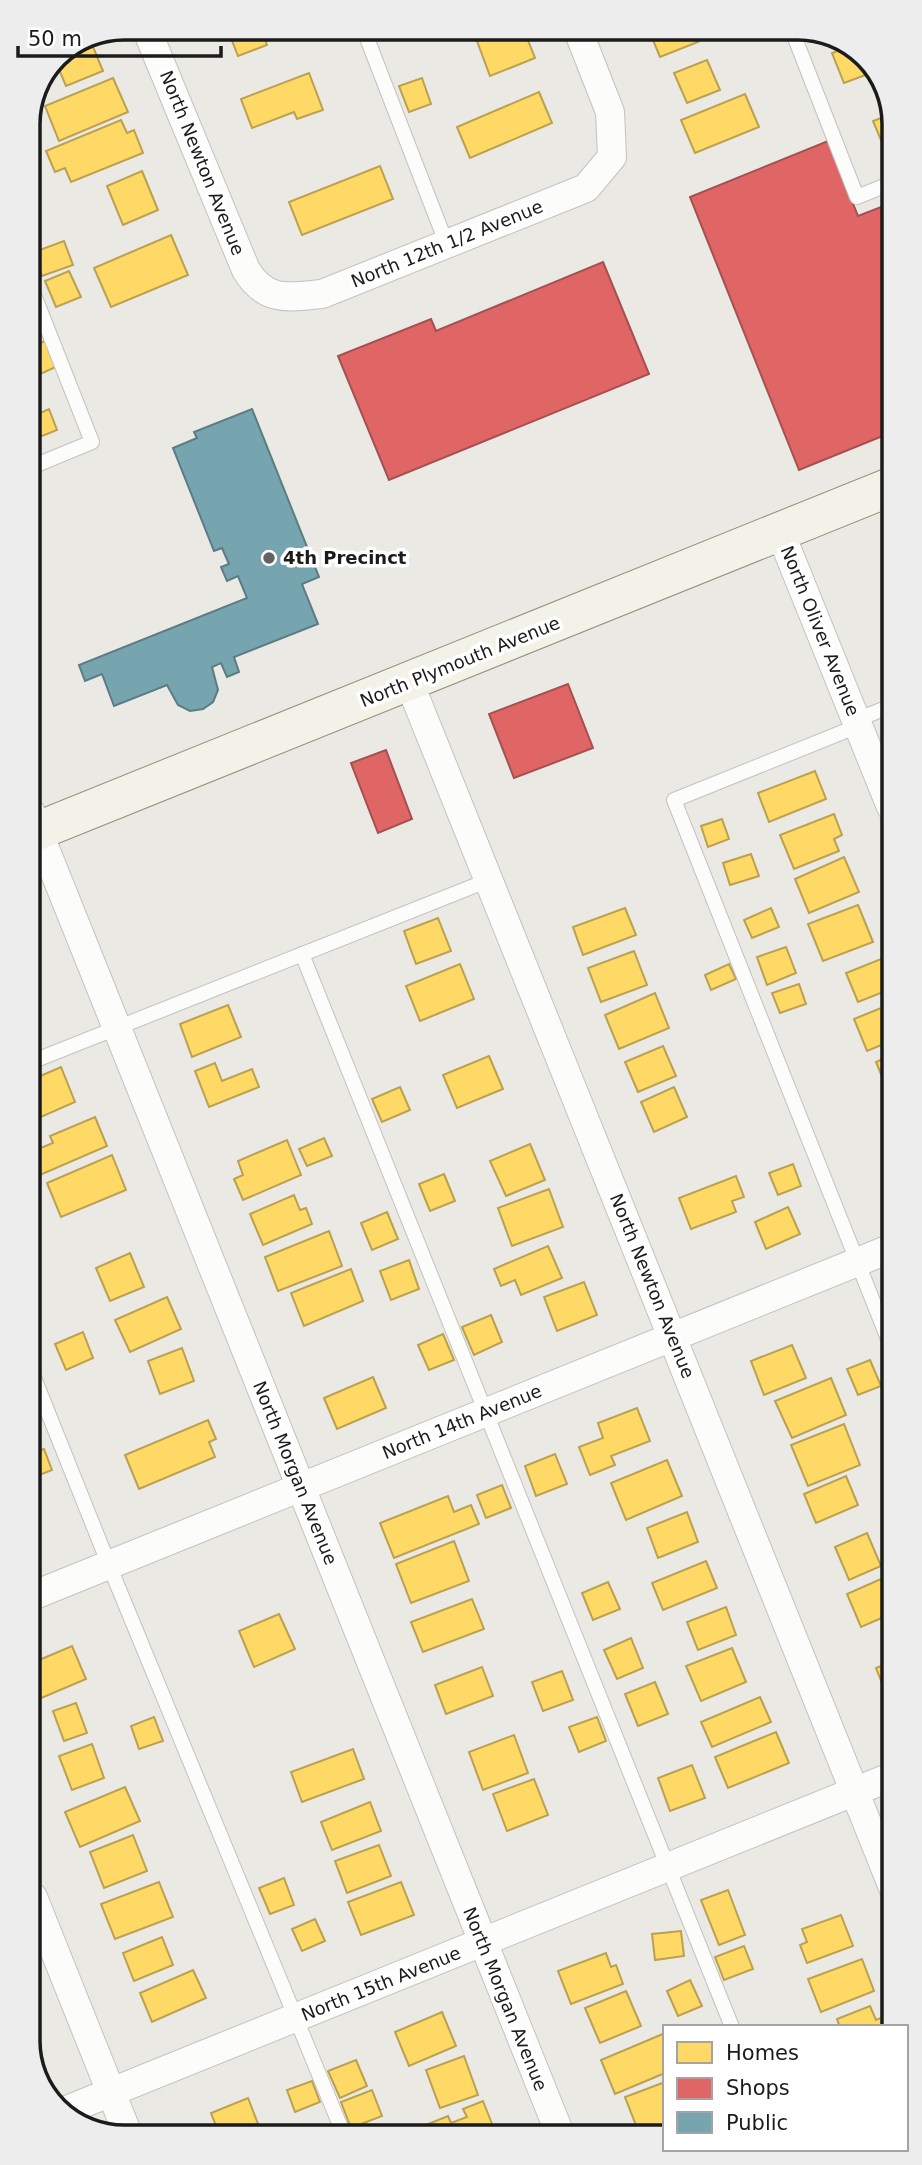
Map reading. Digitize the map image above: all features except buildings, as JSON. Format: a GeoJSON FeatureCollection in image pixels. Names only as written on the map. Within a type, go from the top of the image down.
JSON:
{"type":"FeatureCollection","features":[{"type":"Feature","properties":{"kind":"main road","name":"North Plymouth Avenue"},"geometry":{"type":"LineString","coordinates":[[40,823],[409,682],[882,490]]}},
{"type":"Feature","properties":{"kind":"street","name":"North Newton Avenue"},"geometry":{"type":"LineString","coordinates":[[151,40],[246,270],[253,282],[267,293]]}},
{"type":"Feature","properties":{"kind":"street","name":"North 12th 1/2 Avenue"},"geometry":{"type":"LineString","coordinates":[[267,293],[283,298],[323,294],[586,188],[612,157],[610,112],[582,40]]}},
{"type":"Feature","properties":{"kind":"street","name":"North Oliver Avenue"},"geometry":{"type":"LineString","coordinates":[[780,532],[882,785]]}},
{"type":"Feature","properties":{"kind":"street","name":"North Newton Avenue"},"geometry":{"type":"LineString","coordinates":[[409,682],[882,1861]]}},
{"type":"Feature","properties":{"kind":"street","name":"North Morgan Avenue"},"geometry":{"type":"LineString","coordinates":[[40,843],[117,1028],[556,2125]]}},
{"type":"Feature","properties":{"kind":"street","name":"North 14th Avenue"},"geometry":{"type":"LineString","coordinates":[[40,1593],[882,1252]]}},
{"type":"Feature","properties":{"kind":"street","name":"North 15th Avenue"},"geometry":{"type":"LineString","coordinates":[[73,2107],[882,1781]]}},
{"type":"Feature","properties":{"kind":"street"},"geometry":{"type":"LineString","coordinates":[[40,1914],[124,2125]]}},
{"type":"Feature","properties":{"kind":"lane"},"geometry":{"type":"LineString","coordinates":[[368,40],[447,244]]}},
{"type":"Feature","properties":{"kind":"lane"},"geometry":{"type":"LineString","coordinates":[[796,40],[857,197],[882,187]]}},
{"type":"Feature","properties":{"kind":"lane"},"geometry":{"type":"LineString","coordinates":[[40,310],[92,442],[40,463]]}},
{"type":"Feature","properties":{"kind":"lane"},"geometry":{"type":"LineString","coordinates":[[882,710],[857,723],[674,800],[882,1324]]}},
{"type":"Feature","properties":{"kind":"lane"},"geometry":{"type":"LineString","coordinates":[[40,1058],[489,880]]}},
{"type":"Feature","properties":{"kind":"lane"},"geometry":{"type":"LineString","coordinates":[[302,954],[731,2025]]}},
{"type":"Feature","properties":{"kind":"lane"},"geometry":{"type":"LineString","coordinates":[[40,1392],[340,2125]]}},
{"type":"Feature","properties":{"kind":"place","name":"4th Precinct"},"geometry":{"type":"Point","coordinates":[269,558]}}]}
